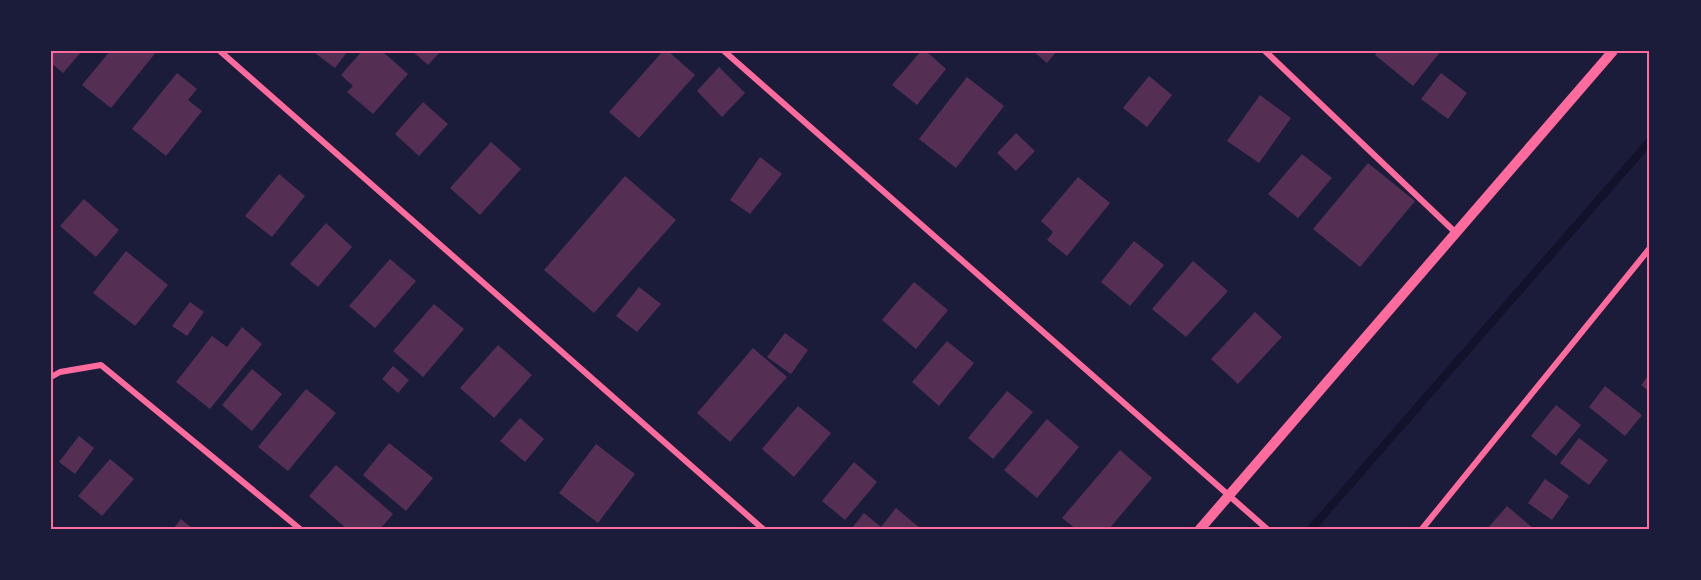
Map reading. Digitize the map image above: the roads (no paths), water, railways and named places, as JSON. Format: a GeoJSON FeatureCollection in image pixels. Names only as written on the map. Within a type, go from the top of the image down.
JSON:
{"type":"FeatureCollection","features":[{"type":"Feature","properties":{"kind":"street"},"geometry":{"type":"LineString","coordinates":[[220,51],[763,529]]}},
{"type":"Feature","properties":{"kind":"street"},"geometry":{"type":"LineString","coordinates":[[724,51],[1267,529]]}},
{"type":"Feature","properties":{"kind":"street"},"geometry":{"type":"LineString","coordinates":[[1265,51],[1456,234]]}},
{"type":"Feature","properties":{"kind":"street"},"geometry":{"type":"LineString","coordinates":[[1200,529],[1613,51]]}},
{"type":"Feature","properties":{"kind":"street"},"geometry":{"type":"LineString","coordinates":[[1422,529],[1650,248]]}},
{"type":"Feature","properties":{"kind":"street"},"geometry":{"type":"LineString","coordinates":[[51,377],[69,370],[101,365],[300,529]]}},
{"type":"Feature","properties":{"kind":"waterway"},"geometry":{"type":"LineString","coordinates":[[1311,529],[1650,141]]}}]}
